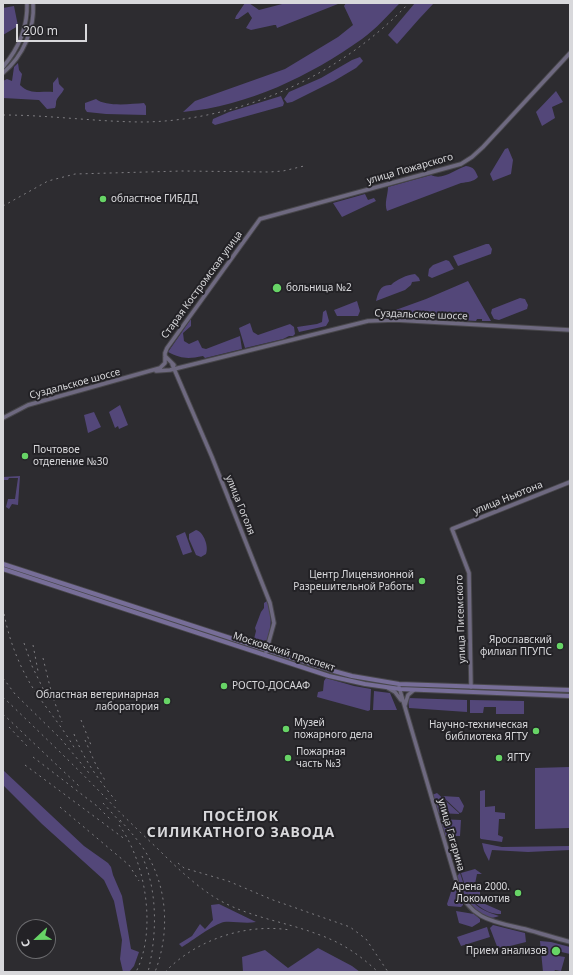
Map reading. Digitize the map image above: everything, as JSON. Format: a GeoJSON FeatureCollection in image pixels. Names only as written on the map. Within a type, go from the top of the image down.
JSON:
{"type":"FeatureCollection","features":[{"type":"Feature","properties":{"kind":"main road"},"geometry":{"type":"LineString","coordinates":[[3,67],[11,57],[23,34],[26,23],[27,3]]}},
{"type":"Feature","properties":{"kind":"main road"},"geometry":{"type":"LineString","coordinates":[[3,73],[14,62],[26,42],[31,27],[33,3]]}},
{"type":"Feature","properties":{"kind":"main road","name":"улица Пожарского"},"geometry":{"type":"LineString","coordinates":[[260,219],[454,166],[466,161],[483,147],[570,53]]}},
{"type":"Feature","properties":{"kind":"main road","name":"Старая Костромская улица"},"geometry":{"type":"LineString","coordinates":[[165,364],[167,348],[260,219]]}},
{"type":"Feature","properties":{"kind":"main road","name":"Суздальское шоссе"},"geometry":{"type":"LineString","coordinates":[[153,371],[171,369],[371,321],[399,320],[570,330]]}},
{"type":"Feature","properties":{"kind":"main road"},"geometry":{"type":"LineString","coordinates":[[165,356],[171,363],[171,369]]}},
{"type":"Feature","properties":{"kind":"main road","name":"Суздальское шоссе"},"geometry":{"type":"LineString","coordinates":[[3,418],[28,405],[153,371],[159,369],[165,364],[171,363],[180,366]]}},
{"type":"Feature","properties":{"kind":"main road","name":"улица Гоголя"},"geometry":{"type":"LineString","coordinates":[[165,364],[165,368],[171,369],[178,375],[270,604],[274,623],[266,653]]}},
{"type":"Feature","properties":{"kind":"main road"},"geometry":{"type":"LineString","coordinates":[[178,375],[178,369],[180,366]]}},
{"type":"Feature","properties":{"kind":"main road","name":"улица Ньютона"},"geometry":{"type":"LineString","coordinates":[[452,530],[570,482]]}},
{"type":"Feature","properties":{"kind":"main road","name":"улица Писемского"},"geometry":{"type":"LineString","coordinates":[[452,530],[470,573],[471,687]]}},
{"type":"Feature","properties":{"kind":"main road","name":"Московский проспект"},"geometry":{"type":"LineString","coordinates":[[3,564],[336,678],[387,688],[570,696]]}},
{"type":"Feature","properties":{"kind":"main road","name":"Московский проспект"},"geometry":{"type":"LineString","coordinates":[[3,569],[266,653],[373,680],[399,684],[570,690]]}},
{"type":"Feature","properties":{"kind":"main road","name":"улица Гагарина"},"geometry":{"type":"LineString","coordinates":[[399,684],[404,706],[458,888],[464,902],[474,912],[490,921],[570,942]]}},
{"type":"Feature","properties":{"kind":"main road"},"geometry":{"type":"LineString","coordinates":[[387,688],[398,695],[404,706]]}},
{"type":"Feature","properties":{"kind":"main road"},"geometry":{"type":"LineString","coordinates":[[404,706],[408,695],[414,690]]}},
{"type":"Feature","properties":{"kind":"shaded area"},"geometry":{"type":"Polygon","coordinates":[[[245,3],[249,3],[259,10],[286,3],[338,4],[277,28],[276,25],[274,25],[251,30],[246,28],[252,18],[248,12],[238,19],[235,19],[245,3]]]}},
{"type":"Feature","properties":{"kind":"shaded area"},"geometry":{"type":"Polygon","coordinates":[[[346,3],[400,3],[362,39],[342,53],[300,77],[254,96],[231,103],[207,109],[183,112],[195,101],[285,69],[338,37],[353,25],[344,6],[346,3]]]}},
{"type":"Feature","properties":{"kind":"shaded area"},"geometry":{"type":"Polygon","coordinates":[[[415,3],[434,3],[397,44],[388,35],[415,3]]]}},
{"type":"Feature","properties":{"kind":"shaded area"},"geometry":{"type":"Polygon","coordinates":[[[14,6],[18,26],[3,35],[3,8],[14,6]]]}},
{"type":"Feature","properties":{"kind":"shaded area"},"geometry":{"type":"Polygon","coordinates":[[[360,57],[363,61],[356,68],[334,81],[292,102],[287,103],[284,99],[289,92],[321,78],[360,57]]]}},
{"type":"Feature","properties":{"kind":"shaded area"},"geometry":{"type":"Polygon","coordinates":[[[18,63],[19,70],[22,74],[20,85],[28,90],[36,92],[53,92],[53,83],[58,77],[59,84],[64,89],[57,100],[55,108],[47,109],[39,100],[3,98],[3,81],[7,79],[12,81],[14,67],[18,63]]]}},
{"type":"Feature","properties":{"kind":"shaded area"},"geometry":{"type":"Polygon","coordinates":[[[556,91],[563,102],[552,107],[555,118],[542,126],[536,112],[556,91]]]}},
{"type":"Feature","properties":{"kind":"shaded area"},"geometry":{"type":"Polygon","coordinates":[[[281,96],[284,103],[283,106],[215,125],[212,123],[213,119],[229,112],[281,96]]]}},
{"type":"Feature","properties":{"kind":"shaded area"},"geometry":{"type":"Polygon","coordinates":[[[96,99],[100,102],[112,104],[144,103],[146,106],[146,115],[87,112],[85,109],[85,103],[96,99]]]}},
{"type":"Feature","properties":{"kind":"shaded area"},"geometry":{"type":"Polygon","coordinates":[[[508,148],[513,160],[511,174],[493,181],[490,174],[505,149],[508,148]]]}},
{"type":"Feature","properties":{"kind":"shaded area"},"geometry":{"type":"Polygon","coordinates":[[[466,166],[474,169],[478,177],[476,179],[461,183],[387,211],[386,202],[388,187],[431,175],[440,177],[444,176],[466,166]]]}},
{"type":"Feature","properties":{"kind":"shaded area"},"geometry":{"type":"Polygon","coordinates":[[[365,194],[368,200],[374,198],[376,201],[342,217],[333,203],[365,194]]]}},
{"type":"Feature","properties":{"kind":"shaded area"},"geometry":{"type":"Polygon","coordinates":[[[489,244],[492,249],[491,254],[458,266],[453,256],[489,244]]]}},
{"type":"Feature","properties":{"kind":"shaded area"},"geometry":{"type":"Polygon","coordinates":[[[446,260],[449,261],[454,269],[432,278],[428,276],[429,269],[433,265],[446,260]]]}},
{"type":"Feature","properties":{"kind":"shaded area"},"geometry":{"type":"Polygon","coordinates":[[[415,274],[420,281],[412,282],[411,285],[405,290],[376,301],[379,292],[384,286],[391,285],[402,278],[415,274]]]}},
{"type":"Feature","properties":{"kind":"shaded area"},"geometry":{"type":"Polygon","coordinates":[[[468,281],[491,321],[482,321],[482,319],[477,319],[476,321],[391,316],[390,312],[426,299],[468,281]]]}},
{"type":"Feature","properties":{"kind":"shaded area"},"geometry":{"type":"Polygon","coordinates":[[[520,298],[525,299],[528,305],[527,309],[499,320],[494,319],[491,313],[492,309],[520,298]]]}},
{"type":"Feature","properties":{"kind":"shaded area"},"geometry":{"type":"Polygon","coordinates":[[[357,301],[360,311],[358,316],[337,316],[334,310],[357,301]]]}},
{"type":"Feature","properties":{"kind":"shaded area"},"geometry":{"type":"Polygon","coordinates":[[[326,310],[329,321],[326,326],[299,332],[297,327],[322,322],[323,312],[326,310]]]}},
{"type":"Feature","properties":{"kind":"shaded area"},"geometry":{"type":"Polygon","coordinates":[[[191,319],[191,326],[183,333],[184,341],[189,344],[198,340],[202,348],[206,349],[240,336],[242,349],[205,358],[203,356],[189,358],[181,357],[168,352],[191,319]]]}},
{"type":"Feature","properties":{"kind":"shaded area"},"geometry":{"type":"Polygon","coordinates":[[[250,323],[253,332],[258,335],[290,324],[294,327],[295,334],[283,339],[245,348],[239,328],[250,323]]]}},
{"type":"Feature","properties":{"kind":"shaded area"},"geometry":{"type":"Polygon","coordinates":[[[120,405],[128,425],[119,429],[118,426],[115,428],[109,412],[120,405]]]}},
{"type":"Feature","properties":{"kind":"shaded area"},"geometry":{"type":"Polygon","coordinates":[[[94,412],[101,427],[88,433],[84,415],[94,412]]]}},
{"type":"Feature","properties":{"kind":"shaded area"},"geometry":{"type":"Polygon","coordinates":[[[20,476],[18,505],[12,504],[9,509],[6,507],[8,499],[15,499],[18,478],[3,480],[3,477],[20,476]]]}},
{"type":"Feature","properties":{"kind":"shaded area"},"geometry":{"type":"Polygon","coordinates":[[[196,530],[199,531],[203,537],[207,548],[206,554],[201,557],[196,555],[189,539],[189,534],[196,530]]]}},
{"type":"Feature","properties":{"kind":"shaded area"},"geometry":{"type":"Polygon","coordinates":[[[185,532],[192,552],[183,555],[176,536],[185,532]]]}},
{"type":"Feature","properties":{"kind":"shaded area"},"geometry":{"type":"Polygon","coordinates":[[[267,601],[271,616],[271,625],[267,640],[262,641],[254,639],[256,631],[255,628],[264,608],[264,603],[267,601]]]}},
{"type":"Feature","properties":{"kind":"shaded area"},"geometry":{"type":"Polygon","coordinates":[[[326,678],[371,689],[370,710],[368,711],[317,697],[318,692],[323,691],[324,681],[326,678]]]}},
{"type":"Feature","properties":{"kind":"shaded area"},"geometry":{"type":"Polygon","coordinates":[[[417,688],[570,692],[570,694],[417,688]]]}},
{"type":"Feature","properties":{"kind":"shaded area"},"geometry":{"type":"Polygon","coordinates":[[[374,691],[390,693],[397,710],[373,710],[374,691]]]}},
{"type":"Feature","properties":{"kind":"shaded area"},"geometry":{"type":"Polygon","coordinates":[[[408,698],[467,700],[467,712],[409,708],[408,698]]]}},
{"type":"Feature","properties":{"kind":"shaded area"},"geometry":{"type":"Polygon","coordinates":[[[470,700],[524,701],[524,714],[496,714],[496,707],[484,707],[483,713],[470,713],[470,700]]]}},
{"type":"Feature","properties":{"kind":"shaded area"},"geometry":{"type":"Polygon","coordinates":[[[569,767],[569,828],[535,829],[535,768],[569,767]]]}},
{"type":"Feature","properties":{"kind":"shaded area"},"geometry":{"type":"Polygon","coordinates":[[[3,770],[84,846],[108,863],[111,867],[122,896],[131,949],[139,952],[134,966],[129,972],[123,972],[120,959],[122,940],[114,901],[104,880],[42,824],[3,785],[3,770]]]}},
{"type":"Feature","properties":{"kind":"shaded area"},"geometry":{"type":"Polygon","coordinates":[[[485,790],[485,807],[495,806],[495,812],[505,813],[505,819],[499,819],[498,835],[503,837],[502,842],[480,838],[480,791],[485,790]]]}},
{"type":"Feature","properties":{"kind":"shaded area"},"geometry":{"type":"Polygon","coordinates":[[[437,793],[459,814],[437,813],[432,795],[437,793]]]}},
{"type":"Feature","properties":{"kind":"shaded area"},"geometry":{"type":"Polygon","coordinates":[[[442,796],[459,797],[464,806],[462,812],[460,813],[442,796]]]}},
{"type":"Feature","properties":{"kind":"shaded area"},"geometry":{"type":"Polygon","coordinates":[[[439,819],[461,820],[460,836],[445,836],[439,819]]]}},
{"type":"Feature","properties":{"kind":"shaded area"},"geometry":{"type":"Polygon","coordinates":[[[482,843],[502,847],[570,846],[570,850],[528,852],[492,850],[489,861],[482,843]]]}},
{"type":"Feature","properties":{"kind":"shaded area"},"geometry":{"type":"Polygon","coordinates":[[[475,869],[482,874],[477,874],[474,889],[480,891],[480,898],[485,904],[501,911],[501,914],[491,913],[481,908],[473,901],[467,892],[461,873],[475,869]]]}},
{"type":"Feature","properties":{"kind":"shaded area"},"geometry":{"type":"Polygon","coordinates":[[[460,873],[472,901],[482,909],[499,916],[491,918],[477,912],[459,883],[457,876],[460,873]]]}},
{"type":"Feature","properties":{"kind":"shaded area"},"geometry":{"type":"Polygon","coordinates":[[[453,886],[456,888],[463,903],[461,907],[448,906],[447,904],[453,886]]]}},
{"type":"Feature","properties":{"kind":"shaded area"},"geometry":{"type":"Polygon","coordinates":[[[219,904],[256,922],[220,923],[182,947],[179,944],[192,936],[200,924],[205,929],[213,920],[211,905],[219,904]]]}},
{"type":"Feature","properties":{"kind":"shaded area"},"geometry":{"type":"Polygon","coordinates":[[[456,911],[474,914],[480,919],[480,922],[472,927],[459,923],[456,911]]]}},
{"type":"Feature","properties":{"kind":"shaded area"},"geometry":{"type":"Polygon","coordinates":[[[493,925],[525,933],[526,942],[498,949],[490,928],[493,925]]]}},
{"type":"Feature","properties":{"kind":"shaded area"},"geometry":{"type":"Polygon","coordinates":[[[487,927],[490,937],[461,946],[457,937],[487,927]]]}},
{"type":"Feature","properties":{"kind":"shaded area"},"geometry":{"type":"Polygon","coordinates":[[[540,941],[570,947],[570,954],[553,950],[552,955],[565,957],[561,971],[555,970],[554,972],[543,972],[540,941]]]}},
{"type":"Feature","properties":{"kind":"shaded area"},"geometry":{"type":"Polygon","coordinates":[[[318,948],[352,966],[360,972],[243,972],[242,957],[265,950],[288,968],[318,948]]]}},
{"type":"Feature","properties":{"kind":"railway"},"geometry":{"type":"LineString","coordinates":[[3,115],[145,122],[182,119],[218,113],[254,102],[289,88],[322,71],[353,51],[382,28],[409,3]]}},
{"type":"Feature","properties":{"kind":"railway"},"geometry":{"type":"LineString","coordinates":[[3,206],[48,181],[75,174],[182,171],[269,172],[283,171],[304,166]]}},
{"type":"Feature","properties":{"kind":"railway"},"geometry":{"type":"LineString","coordinates":[[3,608],[12,644],[23,670],[32,687],[75,749]]}},
{"type":"Feature","properties":{"kind":"railway"},"geometry":{"type":"LineString","coordinates":[[24,643],[32,666],[50,703]]}},
{"type":"Feature","properties":{"kind":"railway"},"geometry":{"type":"LineString","coordinates":[[33,645],[38,671]]}},
{"type":"Feature","properties":{"kind":"railway"},"geometry":{"type":"LineString","coordinates":[[43,658],[52,695],[62,722]]}},
{"type":"Feature","properties":{"kind":"railway"},"geometry":{"type":"LineString","coordinates":[[3,678],[15,694],[61,739],[89,773]]}},
{"type":"Feature","properties":{"kind":"railway"},"geometry":{"type":"LineString","coordinates":[[3,697],[192,881],[226,904],[252,914],[326,937],[357,955],[378,972]]}},
{"type":"Feature","properties":{"kind":"railway"},"geometry":{"type":"LineString","coordinates":[[3,714],[79,786]]}},
{"type":"Feature","properties":{"kind":"railway"},"geometry":{"type":"LineString","coordinates":[[81,720],[91,745]]}},
{"type":"Feature","properties":{"kind":"railway"},"geometry":{"type":"LineString","coordinates":[[9,727],[27,746]]}},
{"type":"Feature","properties":{"kind":"railway"},"geometry":{"type":"LineString","coordinates":[[74,734],[92,769],[116,801]]}},
{"type":"Feature","properties":{"kind":"railway"},"geometry":{"type":"LineString","coordinates":[[85,740],[96,765],[106,782]]}},
{"type":"Feature","properties":{"kind":"railway"},"geometry":{"type":"LineString","coordinates":[[33,757],[97,806],[111,820]]}},
{"type":"Feature","properties":{"kind":"railway"},"geometry":{"type":"LineString","coordinates":[[25,765],[126,840]]}},
{"type":"Feature","properties":{"kind":"railway"},"geometry":{"type":"LineString","coordinates":[[103,803],[122,824]]}},
{"type":"Feature","properties":{"kind":"railway"},"geometry":{"type":"LineString","coordinates":[[60,807],[129,865],[139,881]]}},
{"type":"Feature","properties":{"kind":"railway"},"geometry":{"type":"LineString","coordinates":[[120,820],[145,851],[153,865],[162,895],[164,910],[163,942],[155,972]]}},
{"type":"Feature","properties":{"kind":"railway"},"geometry":{"type":"LineString","coordinates":[[119,825],[136,858],[146,897],[146,937],[136,972]]}},
{"type":"Feature","properties":{"kind":"railway"},"geometry":{"type":"LineString","coordinates":[[142,856],[151,884],[154,913],[153,943],[148,972]]}},
{"type":"Feature","properties":{"kind":"railway"},"geometry":{"type":"LineString","coordinates":[[178,863],[184,868],[228,881],[273,900],[350,927],[366,939],[388,972]]}},
{"type":"Feature","properties":{"kind":"railway"},"geometry":{"type":"LineString","coordinates":[[165,972],[191,951],[222,936],[256,929],[273,928],[290,930]]}},
{"type":"Feature","properties":{"kind":"place","name":"областное ГИБДД"},"geometry":{"type":"Point","coordinates":[103,199]}},
{"type":"Feature","properties":{"kind":"place","name":"больница №2"},"geometry":{"type":"Point","coordinates":[277,288]}},
{"type":"Feature","properties":{"kind":"place","name":"Почтовое отделение №30"},"geometry":{"type":"Point","coordinates":[25,456]}},
{"type":"Feature","properties":{"kind":"place","name":"Центр Лицензионной Разрешительной Работы"},"geometry":{"type":"Point","coordinates":[422,581]}},
{"type":"Feature","properties":{"kind":"place","name":"Ярославский филиал ПГУПС"},"geometry":{"type":"Point","coordinates":[560,646]}},
{"type":"Feature","properties":{"kind":"place","name":"РОСТО-ДОСААФ"},"geometry":{"type":"Point","coordinates":[224,686]}},
{"type":"Feature","properties":{"kind":"place","name":"Областная ветеринарная лаборатория"},"geometry":{"type":"Point","coordinates":[167,701]}},
{"type":"Feature","properties":{"kind":"place","name":"Музей пожарного дела"},"geometry":{"type":"Point","coordinates":[286,729]}},
{"type":"Feature","properties":{"kind":"place","name":"Научно-техническая библиотека ЯГТУ"},"geometry":{"type":"Point","coordinates":[536,731]}},
{"type":"Feature","properties":{"kind":"place","name":"Пожарная часть №3"},"geometry":{"type":"Point","coordinates":[288,758]}},
{"type":"Feature","properties":{"kind":"place","name":"ЯГТУ"},"geometry":{"type":"Point","coordinates":[499,758]}},
{"type":"Feature","properties":{"kind":"place","name":"Арена 2000. Локомотив"},"geometry":{"type":"Point","coordinates":[518,893]}},
{"type":"Feature","properties":{"kind":"place","name":"Прием анализов"},"geometry":{"type":"Point","coordinates":[556,951]}},
{"type":"Feature","properties":{"kind":"district","name":"ПОСЁЛОК СИЛИКАТНОГО ЗАВОДА"},"geometry":{"type":"Point","coordinates":[241,826]}}]}
